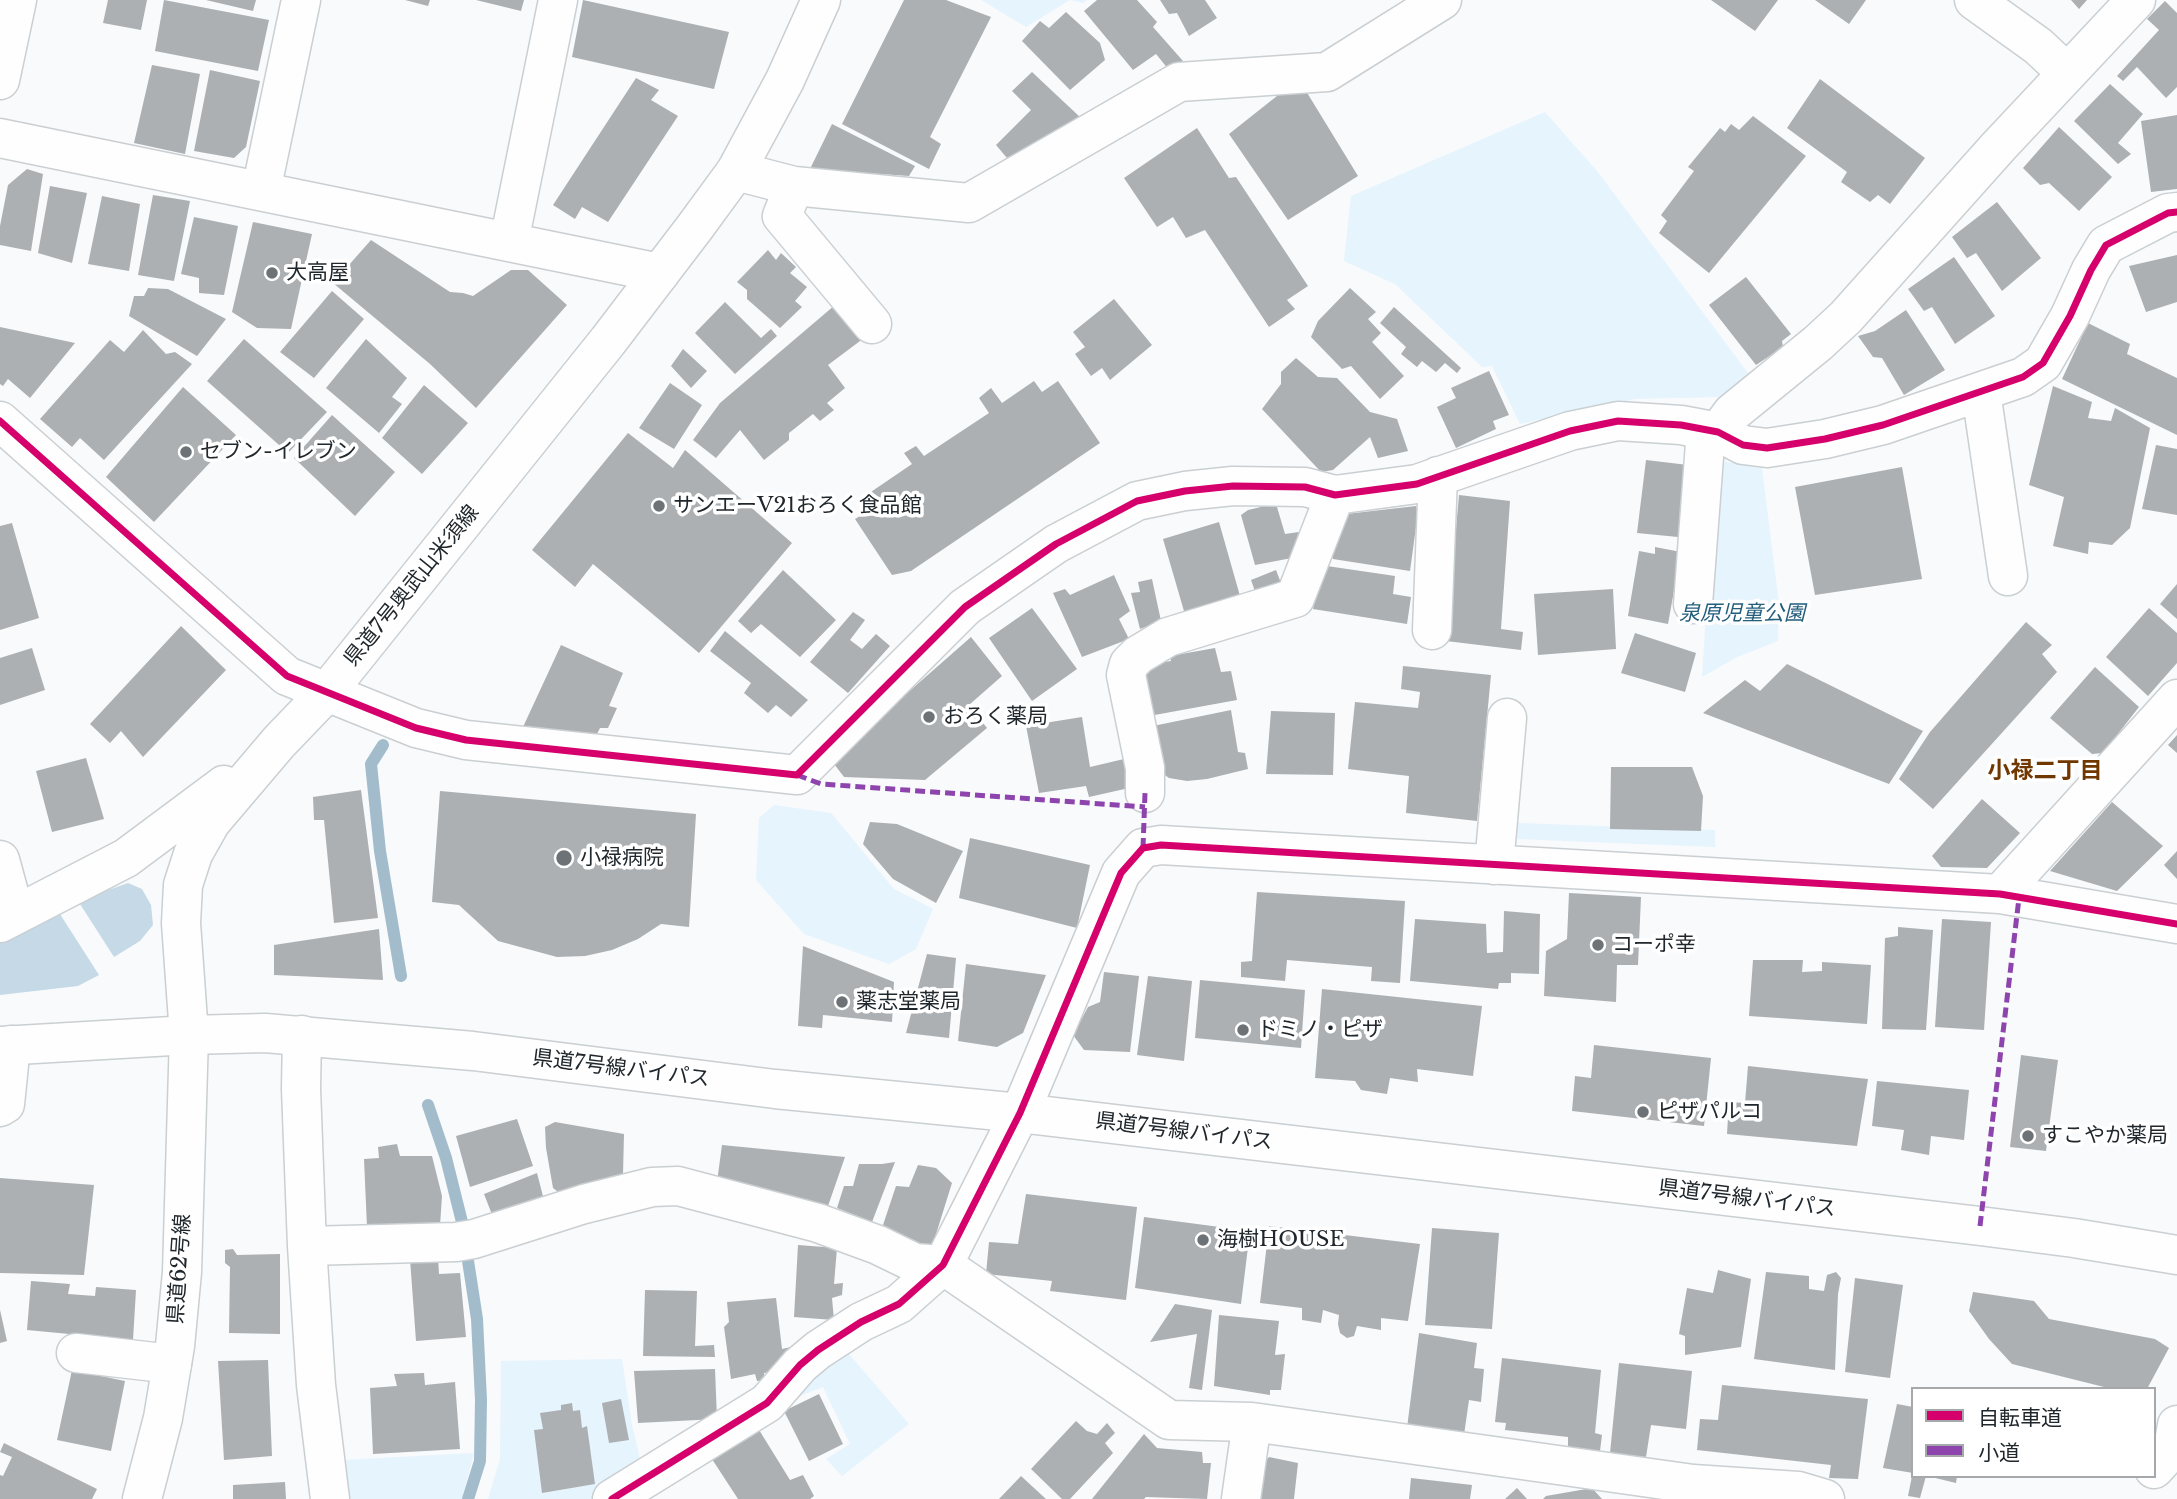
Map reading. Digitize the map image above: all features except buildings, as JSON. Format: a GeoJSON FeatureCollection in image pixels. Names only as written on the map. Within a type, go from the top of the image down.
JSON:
{"type":"FeatureCollection","features":[{"type":"Feature","properties":{"kind":"street"},"geometry":{"type":"LineString","coordinates":[[0,80],[17,0]]}},
{"type":"Feature","properties":{"kind":"street"},"geometry":{"type":"LineString","coordinates":[[261,191],[301,0]]}},
{"type":"Feature","properties":{"kind":"street"},"geometry":{"type":"LineString","coordinates":[[509,242],[558,0]]}},
{"type":"Feature","properties":{"kind":"street","name":"県道7号奥武山米須線"},"geometry":{"type":"LineString","coordinates":[[189,1035],[181,923],[183,885],[193,854],[211,822],[279,742],[326,693],[608,341],[736,171],[785,80],[821,0]]}},
{"type":"Feature","properties":{"kind":"street"},"geometry":{"type":"LineString","coordinates":[[736,171],[794,186],[969,203],[1179,82],[1327,72],[1442,0]]}},
{"type":"Feature","properties":{"kind":"street"},"geometry":{"type":"LineString","coordinates":[[1974,0],[2038,46],[2067,73]]}},
{"type":"Feature","properties":{"kind":"street"},"geometry":{"type":"LineString","coordinates":[[1693,604],[1712,431],[1846,317],[2136,0]]}},
{"type":"Feature","properties":{"kind":"street"},"geometry":{"type":"LineString","coordinates":[[0,138],[660,273]]}},
{"type":"Feature","properties":{"kind":"street"},"geometry":{"type":"LineString","coordinates":[[794,186],[782,216],[872,324]]}},
{"type":"Feature","properties":{"kind":"street"},"geometry":{"type":"LineString","coordinates":[[0,421],[287,676],[416,728],[466,740],[797,775],[965,607],[1056,544],[1137,501],[1185,491],[1233,486],[1305,487],[1335,495],[1417,484],[1570,431],[1618,421],[1681,425],[1712,431],[1743,445],[1767,448],[1825,439],[1883,425],[2023,377],[2043,363],[2106,245],[2168,213],[2177,212]]}},
{"type":"Feature","properties":{"kind":"street"},"geometry":{"type":"LineString","coordinates":[[1981,392],[2008,576]]}},
{"type":"Feature","properties":{"kind":"street"},"geometry":{"type":"LineString","coordinates":[[1432,630],[1438,477]]}},
{"type":"Feature","properties":{"kind":"street"},"geometry":{"type":"LineString","coordinates":[[1145,793],[1145,768],[1126,675],[1129,664],[1138,655],[1168,637],[1295,598],[1335,495]]}},
{"type":"Feature","properties":{"kind":"street"},"geometry":{"type":"LineString","coordinates":[[2000,894],[2177,699]]}},
{"type":"Feature","properties":{"kind":"street"},"geometry":{"type":"LineString","coordinates":[[1494,865],[1507,718]]}},
{"type":"Feature","properties":{"kind":"street"},"geometry":{"type":"LineString","coordinates":[[0,860],[7,919],[126,858],[279,742]]}},
{"type":"Feature","properties":{"kind":"street"},"geometry":{"type":"LineString","coordinates":[[612,1499],[767,1403],[800,1365],[818,1350],[861,1322],[899,1304],[943,1265],[1020,1113],[1121,873],[1143,848],[1161,845],[2000,894],[2177,925]]}},
{"type":"Feature","properties":{"kind":"street"},"geometry":{"type":"LineString","coordinates":[[0,1107],[5,1104],[5,1046],[189,1035]]}},
{"type":"Feature","properties":{"kind":"street","name":"県道7号線バイパス"},"geometry":{"type":"LineString","coordinates":[[189,1035],[302,1035],[473,1051],[775,1089],[1020,1113],[2013,1230],[2177,1255]]}},
{"type":"Feature","properties":{"kind":"street","name":"県道62号線"},"geometry":{"type":"LineString","coordinates":[[142,1499],[155,1455],[172,1364],[182,1272],[189,1035]]}},
{"type":"Feature","properties":{"kind":"street"},"geometry":{"type":"LineString","coordinates":[[302,1035],[301,1089],[307,1246],[316,1385],[330,1499]]}},
{"type":"Feature","properties":{"kind":"street"},"geometry":{"type":"LineString","coordinates":[[307,1246],[465,1240],[652,1186],[678,1186],[818,1223],[878,1245],[915,1264],[943,1265],[1169,1420],[1252,1422],[1687,1492],[1798,1490],[1825,1499]]}},
{"type":"Feature","properties":{"kind":"street"},"geometry":{"type":"LineString","coordinates":[[76,1353],[172,1364]]}},
{"type":"Feature","properties":{"kind":"street"},"geometry":{"type":"LineString","coordinates":[[1241,1499],[1252,1422]]}},
{"type":"Feature","properties":{"kind":"street"},"geometry":{"type":"LineString","coordinates":[[2156,1467],[2173,1448],[2177,1425]]}},
{"type":"Feature","properties":{"kind":"green space"},"geometry":{"type":"Polygon","coordinates":[[[981,0],[1070,0],[1026,27],[981,0]]]}},
{"type":"Feature","properties":{"kind":"green space"},"geometry":{"type":"Polygon","coordinates":[[[1545,112],[1597,171],[1754,381],[1719,397],[1635,399],[1520,424],[1492,366],[1482,367],[1395,284],[1344,261],[1351,196],[1545,112]]]}},
{"type":"Feature","properties":{"kind":"green space","name":"泉原児童公園"},"geometry":{"type":"Polygon","coordinates":[[[1716,460],[1762,468],[1779,604],[1778,641],[1737,657],[1702,677],[1716,460]]]}},
{"type":"Feature","properties":{"kind":"green space"},"geometry":{"type":"Polygon","coordinates":[[[774,805],[831,813],[894,889],[933,909],[916,949],[889,964],[804,934],[756,880],[759,818],[774,805]]]}},
{"type":"Feature","properties":{"kind":"green space"},"geometry":{"type":"Polygon","coordinates":[[[1518,823],[1715,830],[1715,847],[1517,839],[1518,823]]]}},
{"type":"Feature","properties":{"kind":"green space"},"geometry":{"type":"Polygon","coordinates":[[[842,1346],[909,1424],[842,1476],[826,1459],[850,1444],[823,1387],[786,1401],[842,1346]]]}},
{"type":"Feature","properties":{"kind":"green space"},"geometry":{"type":"Polygon","coordinates":[[[622,1359],[632,1425],[642,1467],[591,1499],[488,1499],[500,1459],[501,1361],[622,1359]]]}},
{"type":"Feature","properties":{"kind":"green space"},"geometry":{"type":"Polygon","coordinates":[[[474,1453],[462,1499],[346,1499],[342,1460],[474,1453]]]}},
{"type":"Feature","properties":{"kind":"shaded area"},"geometry":{"type":"Polygon","coordinates":[[[128,883],[142,889],[151,905],[153,925],[140,941],[114,957],[80,904],[97,894],[128,883]]]}},
{"type":"Feature","properties":{"kind":"shaded area"},"geometry":{"type":"Polygon","coordinates":[[[58,911],[99,975],[78,986],[0,995],[0,942],[58,911]]]}},
{"type":"Feature","properties":{"kind":"waterway"},"geometry":{"type":"LineString","coordinates":[[383,745],[371,764],[380,851],[401,976]]}},
{"type":"Feature","properties":{"kind":"waterway"},"geometry":{"type":"LineString","coordinates":[[428,1105],[446,1158],[462,1222],[477,1319],[481,1400],[480,1461],[468,1499]]}},
{"type":"Feature","properties":{"kind":"marked path"},"geometry":{"type":"LineString","coordinates":[[797,775],[821,784],[1145,807]]}},
{"type":"Feature","properties":{"kind":"marked path"},"geometry":{"type":"LineString","coordinates":[[1143,848],[1145,793]]}},
{"type":"Feature","properties":{"kind":"marked path"},"geometry":{"type":"LineString","coordinates":[[1980,1226],[2019,898]]}},
{"type":"Feature","properties":{"kind":"cycle path"},"geometry":{"type":"LineString","coordinates":[[0,421],[287,676],[416,728],[466,740],[797,775],[965,607],[1056,544],[1137,501],[1185,491],[1233,486],[1305,487],[1335,495],[1417,484],[1570,431],[1618,421],[1681,425],[1718,432],[1743,445],[1767,448],[1825,439],[1883,425],[2023,377],[2043,363],[2106,245],[2168,213],[2177,212]]}},
{"type":"Feature","properties":{"kind":"cycle path"},"geometry":{"type":"LineString","coordinates":[[612,1499],[767,1403],[800,1365],[818,1350],[861,1322],[899,1304],[943,1265],[1020,1113],[1121,873],[1143,848],[1161,845],[2000,894],[2177,924]]}},
{"type":"Feature","properties":{"kind":"place","name":"大高屋"},"geometry":{"type":"Point","coordinates":[272,273]}},
{"type":"Feature","properties":{"kind":"place","name":"セブン-イレブン"},"geometry":{"type":"Point","coordinates":[186,452]}},
{"type":"Feature","properties":{"kind":"place","name":"サンエーV21おろく食品館"},"geometry":{"type":"Point","coordinates":[659,506]}},
{"type":"Feature","properties":{"kind":"place","name":"おろく薬局"},"geometry":{"type":"Point","coordinates":[929,717]}},
{"type":"Feature","properties":{"kind":"place","name":"小禄病院"},"geometry":{"type":"Point","coordinates":[564,858]}},
{"type":"Feature","properties":{"kind":"place","name":"コーポ幸"},"geometry":{"type":"Point","coordinates":[1598,945]}},
{"type":"Feature","properties":{"kind":"place","name":"薬志堂薬局"},"geometry":{"type":"Point","coordinates":[842,1002]}},
{"type":"Feature","properties":{"kind":"place","name":"ドミノ・ピザ"},"geometry":{"type":"Point","coordinates":[1243,1030]}},
{"type":"Feature","properties":{"kind":"place","name":"ピザパルコ"},"geometry":{"type":"Point","coordinates":[1643,1112]}},
{"type":"Feature","properties":{"kind":"place","name":"すこやか薬局"},"geometry":{"type":"Point","coordinates":[2028,1136]}},
{"type":"Feature","properties":{"kind":"place","name":"海樹HOUSE"},"geometry":{"type":"Point","coordinates":[1203,1240]}},
{"type":"Feature","properties":{"kind":"district","name":"小禄二丁目"},"geometry":{"type":"Point","coordinates":[2045,772]}}]}
